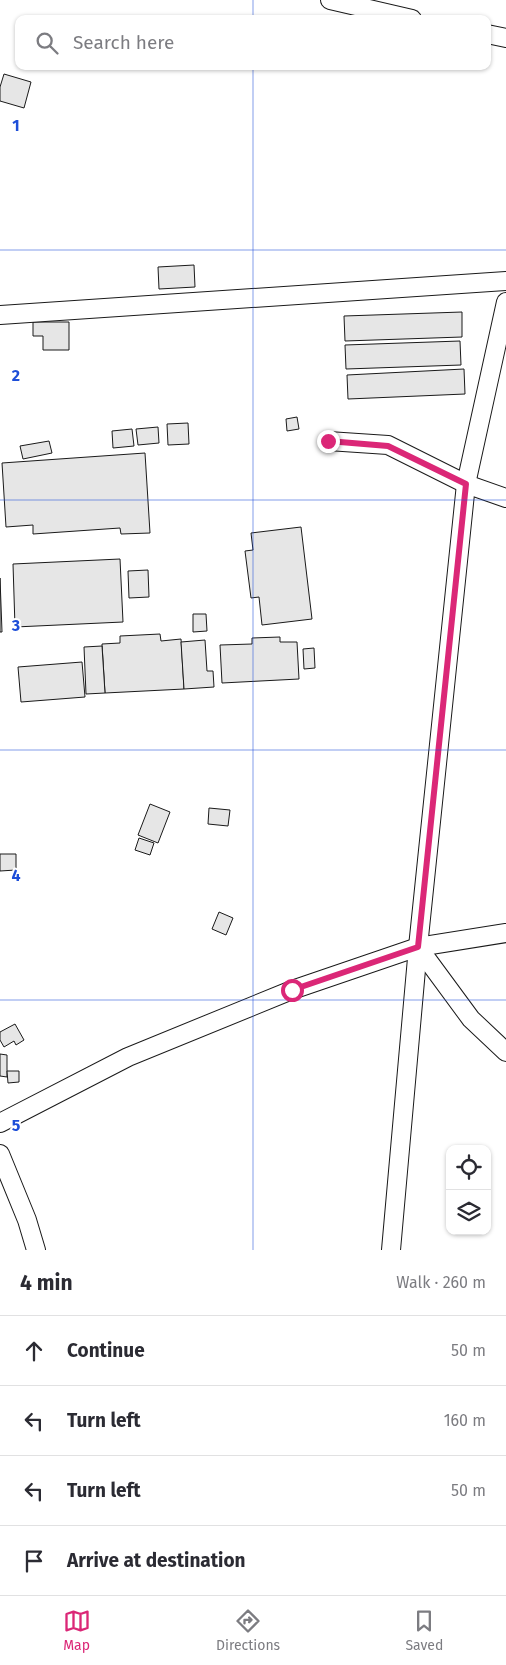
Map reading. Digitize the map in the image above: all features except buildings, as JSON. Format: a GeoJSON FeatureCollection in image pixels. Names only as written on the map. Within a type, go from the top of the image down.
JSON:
{"type":"FeatureCollection","features":[{"type":"Feature","properties":{"kind":"street"},"geometry":{"type":"LineString","coordinates":[[330,0],[395,15]]}},
{"type":"Feature","properties":{"kind":"street"},"geometry":{"type":"LineString","coordinates":[[491,35],[506,38]]}},
{"type":"Feature","properties":{"kind":"street"},"geometry":{"type":"LineString","coordinates":[[0,315],[506,281]]}},
{"type":"Feature","properties":{"kind":"street"},"geometry":{"type":"LineString","coordinates":[[391,1250],[418,947],[466,484],[506,302]]}},
{"type":"Feature","properties":{"kind":"street"},"geometry":{"type":"LineString","coordinates":[[328,441],[388,446],[466,484],[506,498]]}},
{"type":"Feature","properties":{"kind":"street"},"geometry":{"type":"LineString","coordinates":[[0,1123],[128,1057],[292,990],[418,947],[506,932]]}},
{"type":"Feature","properties":{"kind":"street"},"geometry":{"type":"LineString","coordinates":[[418,947],[471,1019],[506,1052]]}},
{"type":"Feature","properties":{"kind":"street"},"geometry":{"type":"LineString","coordinates":[[0,1154],[27,1220],[36,1250]]}},
{"type":"Feature","properties":{"kind":"route"},"geometry":{"type":"LineString","coordinates":[[292,990],[418,947],[466,484],[388,446],[328,441]]}}]}
